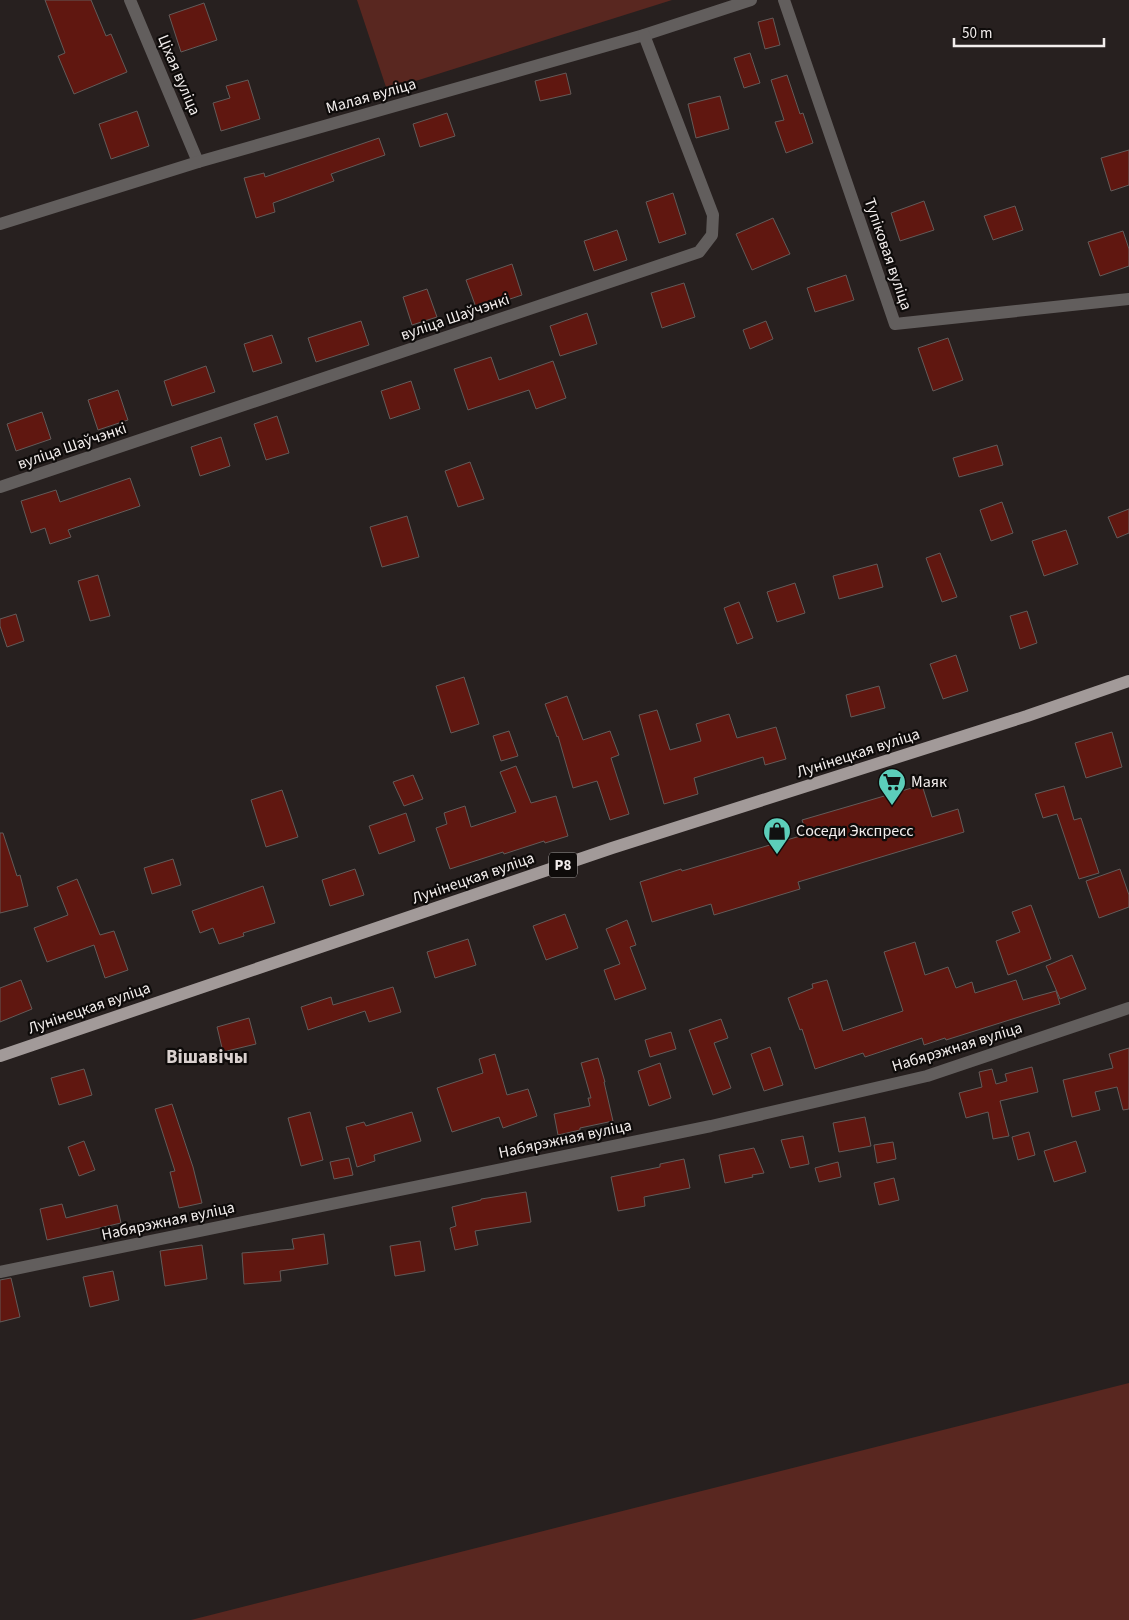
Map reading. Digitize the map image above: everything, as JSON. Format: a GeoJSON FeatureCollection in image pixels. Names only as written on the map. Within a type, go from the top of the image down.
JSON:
{"type":"FeatureCollection","features":[{"type":"Feature","properties":{"kind":"main road","name":"Лунінецкая вуліца"},"geometry":{"type":"LineString","coordinates":[[0,1056],[612,848],[1017,719],[1129,681]]}},
{"type":"Feature","properties":{"kind":"street","name":"Ціхая вуліца"},"geometry":{"type":"LineString","coordinates":[[130,0],[198,162]]}},
{"type":"Feature","properties":{"kind":"street","name":"Малая вуліца"},"geometry":{"type":"LineString","coordinates":[[0,224],[198,162],[644,35],[751,0]]}},
{"type":"Feature","properties":{"kind":"street","name":"Тупіковая вуліца"},"geometry":{"type":"LineString","coordinates":[[784,0],[895,324],[1129,299]]}},
{"type":"Feature","properties":{"kind":"street","name":"вуліца Шаўчэнкі"},"geometry":{"type":"LineString","coordinates":[[0,487],[699,252],[712,234],[714,215],[644,35]]}},
{"type":"Feature","properties":{"kind":"street","name":"Набярэжная вуліца"},"geometry":{"type":"LineString","coordinates":[[0,1272],[711,1126],[918,1078],[1129,1008]]}},
{"type":"Feature","properties":{"kind":"shaded area"},"geometry":{"type":"Polygon","coordinates":[[[357,0],[672,0],[387,90],[357,0]]]}},
{"type":"Feature","properties":{"kind":"shaded area"},"geometry":{"type":"Polygon","coordinates":[[[1129,1383],[1129,1620],[191,1620],[1129,1383]]]}},
{"type":"Feature","properties":{"kind":"building"},"geometry":{"type":"Polygon","coordinates":[[[45,0],[91,0],[106,36],[111,34],[127,72],[74,94],[58,56],[65,53],[45,0]]]}},
{"type":"Feature","properties":{"kind":"building"},"geometry":{"type":"Polygon","coordinates":[[[204,3],[217,40],[181,52],[169,15],[204,3]]]}},
{"type":"Feature","properties":{"kind":"building"},"geometry":{"type":"Polygon","coordinates":[[[773,18],[780,45],[765,49],[758,22],[773,18]]]}},
{"type":"Feature","properties":{"kind":"building"},"geometry":{"type":"Polygon","coordinates":[[[750,53],[760,83],[744,88],[734,58],[750,53]]]}},
{"type":"Feature","properties":{"kind":"building"},"geometry":{"type":"Polygon","coordinates":[[[566,73],[571,94],[540,101],[535,81],[566,73]]]}},
{"type":"Feature","properties":{"kind":"building"},"geometry":{"type":"Polygon","coordinates":[[[787,75],[800,114],[803,113],[813,143],[786,153],[775,122],[784,120],[771,80],[787,75]]]}},
{"type":"Feature","properties":{"kind":"building"},"geometry":{"type":"Polygon","coordinates":[[[248,80],[260,119],[221,131],[213,103],[230,98],[226,86],[248,80]]]}},
{"type":"Feature","properties":{"kind":"building"},"geometry":{"type":"Polygon","coordinates":[[[720,96],[729,129],[696,138],[688,104],[720,96]]]}},
{"type":"Feature","properties":{"kind":"building"},"geometry":{"type":"Polygon","coordinates":[[[137,111],[149,146],[111,159],[99,124],[137,111]]]}},
{"type":"Feature","properties":{"kind":"building"},"geometry":{"type":"Polygon","coordinates":[[[447,113],[455,136],[420,147],[413,124],[447,113]]]}},
{"type":"Feature","properties":{"kind":"building"},"geometry":{"type":"Polygon","coordinates":[[[379,138],[385,155],[331,174],[334,181],[273,203],[275,212],[256,218],[244,178],[264,173],[265,177],[379,138]]]}},
{"type":"Feature","properties":{"kind":"building"},"geometry":{"type":"Polygon","coordinates":[[[1129,150],[1129,185],[1111,191],[1101,158],[1129,150]]]}},
{"type":"Feature","properties":{"kind":"building"},"geometry":{"type":"Polygon","coordinates":[[[673,193],[686,234],[659,243],[646,202],[673,193]]]}},
{"type":"Feature","properties":{"kind":"building"},"geometry":{"type":"Polygon","coordinates":[[[924,201],[934,230],[900,241],[891,213],[924,201]]]}},
{"type":"Feature","properties":{"kind":"building"},"geometry":{"type":"Polygon","coordinates":[[[1015,206],[1023,230],[993,240],[984,216],[1015,206]]]}},
{"type":"Feature","properties":{"kind":"building"},"geometry":{"type":"Polygon","coordinates":[[[773,218],[790,254],[752,270],[736,234],[773,218]]]}},
{"type":"Feature","properties":{"kind":"building"},"geometry":{"type":"Polygon","coordinates":[[[617,230],[627,260],[594,271],[584,241],[617,230]]]}},
{"type":"Feature","properties":{"kind":"building"},"geometry":{"type":"Polygon","coordinates":[[[1123,231],[1129,249],[1129,266],[1100,276],[1088,242],[1123,231]]]}},
{"type":"Feature","properties":{"kind":"building"},"geometry":{"type":"Polygon","coordinates":[[[512,264],[522,295],[477,310],[466,280],[512,264]]]}},
{"type":"Feature","properties":{"kind":"building"},"geometry":{"type":"Polygon","coordinates":[[[846,275],[854,300],[815,312],[807,288],[846,275]]]}},
{"type":"Feature","properties":{"kind":"building"},"geometry":{"type":"Polygon","coordinates":[[[684,283],[695,317],[662,328],[651,293],[684,283]]]}},
{"type":"Feature","properties":{"kind":"building"},"geometry":{"type":"Polygon","coordinates":[[[427,289],[437,317],[412,325],[403,297],[427,289]]]}},
{"type":"Feature","properties":{"kind":"building"},"geometry":{"type":"Polygon","coordinates":[[[587,313],[597,344],[560,356],[550,326],[587,313]]]}},
{"type":"Feature","properties":{"kind":"building"},"geometry":{"type":"Polygon","coordinates":[[[361,321],[369,345],[316,362],[308,338],[361,321]]]}},
{"type":"Feature","properties":{"kind":"building"},"geometry":{"type":"Polygon","coordinates":[[[766,321],[773,339],[750,349],[743,330],[766,321]]]}},
{"type":"Feature","properties":{"kind":"building"},"geometry":{"type":"Polygon","coordinates":[[[272,335],[282,363],[253,372],[244,344],[272,335]]]}},
{"type":"Feature","properties":{"kind":"building"},"geometry":{"type":"Polygon","coordinates":[[[948,338],[963,380],[933,391],[918,348],[948,338]]]}},
{"type":"Feature","properties":{"kind":"building"},"geometry":{"type":"Polygon","coordinates":[[[491,357],[499,380],[553,361],[566,398],[536,409],[529,390],[468,410],[454,369],[491,357]]]}},
{"type":"Feature","properties":{"kind":"building"},"geometry":{"type":"Polygon","coordinates":[[[206,366],[215,392],[172,406],[164,381],[206,366]]]}},
{"type":"Feature","properties":{"kind":"building"},"geometry":{"type":"Polygon","coordinates":[[[411,381],[420,409],[390,419],[381,391],[411,381]]]}},
{"type":"Feature","properties":{"kind":"building"},"geometry":{"type":"Polygon","coordinates":[[[118,390],[128,420],[98,430],[88,400],[118,390]]]}},
{"type":"Feature","properties":{"kind":"building"},"geometry":{"type":"Polygon","coordinates":[[[42,412],[51,439],[16,451],[7,424],[42,412]]]}},
{"type":"Feature","properties":{"kind":"building"},"geometry":{"type":"Polygon","coordinates":[[[277,416],[289,453],[266,460],[254,424],[277,416]]]}},
{"type":"Feature","properties":{"kind":"building"},"geometry":{"type":"Polygon","coordinates":[[[221,437],[230,466],[200,476],[191,447],[221,437]]]}},
{"type":"Feature","properties":{"kind":"building"},"geometry":{"type":"Polygon","coordinates":[[[997,445],[1003,465],[959,477],[953,458],[997,445]]]}},
{"type":"Feature","properties":{"kind":"building"},"geometry":{"type":"Polygon","coordinates":[[[470,462],[484,499],[458,507],[445,471],[470,462]]]}},
{"type":"Feature","properties":{"kind":"building"},"geometry":{"type":"Polygon","coordinates":[[[130,478],[140,506],[68,530],[71,537],[50,544],[45,528],[31,533],[21,501],[56,490],[60,502],[130,478]]]}},
{"type":"Feature","properties":{"kind":"building"},"geometry":{"type":"Polygon","coordinates":[[[1002,502],[1013,533],[991,541],[980,510],[1002,502]]]}},
{"type":"Feature","properties":{"kind":"building"},"geometry":{"type":"Polygon","coordinates":[[[1129,509],[1129,533],[1117,538],[1108,517],[1129,509]]]}},
{"type":"Feature","properties":{"kind":"building"},"geometry":{"type":"Polygon","coordinates":[[[407,516],[419,557],[382,567],[370,527],[407,516]]]}},
{"type":"Feature","properties":{"kind":"building"},"geometry":{"type":"Polygon","coordinates":[[[1066,530],[1078,564],[1044,576],[1032,541],[1066,530]]]}},
{"type":"Feature","properties":{"kind":"building"},"geometry":{"type":"Polygon","coordinates":[[[940,553],[957,597],[942,602],[926,558],[940,553]]]}},
{"type":"Feature","properties":{"kind":"building"},"geometry":{"type":"Polygon","coordinates":[[[877,564],[883,587],[839,599],[833,576],[877,564]]]}},
{"type":"Feature","properties":{"kind":"building"},"geometry":{"type":"Polygon","coordinates":[[[98,575],[110,616],[90,621],[78,581],[98,575]]]}},
{"type":"Feature","properties":{"kind":"building"},"geometry":{"type":"Polygon","coordinates":[[[795,583],[805,613],[777,622],[767,592],[795,583]]]}},
{"type":"Feature","properties":{"kind":"building"},"geometry":{"type":"Polygon","coordinates":[[[739,602],[753,638],[737,644],[724,608],[739,602]]]}},
{"type":"Feature","properties":{"kind":"building"},"geometry":{"type":"Polygon","coordinates":[[[1027,611],[1037,643],[1020,649],[1010,616],[1027,611]]]}},
{"type":"Feature","properties":{"kind":"building"},"geometry":{"type":"Polygon","coordinates":[[[16,614],[24,641],[7,647],[0,626],[0,619],[16,614]]]}},
{"type":"Feature","properties":{"kind":"building"},"geometry":{"type":"Polygon","coordinates":[[[956,655],[968,691],[943,699],[930,664],[956,655]]]}},
{"type":"Feature","properties":{"kind":"building"},"geometry":{"type":"Polygon","coordinates":[[[464,677],[479,724],[451,733],[436,686],[464,677]]]}},
{"type":"Feature","properties":{"kind":"building"},"geometry":{"type":"Polygon","coordinates":[[[879,686],[885,708],[851,717],[846,695],[879,686]]]}},
{"type":"Feature","properties":{"kind":"building"},"geometry":{"type":"Polygon","coordinates":[[[567,696],[583,740],[610,731],[619,755],[611,758],[629,814],[610,820],[597,781],[573,788],[558,736],[545,704],[567,696]]]}},
{"type":"Feature","properties":{"kind":"building"},"geometry":{"type":"Polygon","coordinates":[[[657,710],[670,750],[701,741],[696,724],[729,714],[737,738],[776,727],[786,759],[765,765],[763,757],[694,778],[698,794],[664,804],[639,715],[657,710]]]}},
{"type":"Feature","properties":{"kind":"building"},"geometry":{"type":"Polygon","coordinates":[[[509,731],[518,756],[501,761],[493,736],[509,731]]]}},
{"type":"Feature","properties":{"kind":"building"},"geometry":{"type":"Polygon","coordinates":[[[1112,732],[1122,767],[1086,778],[1075,743],[1112,732]]]}},
{"type":"Feature","properties":{"kind":"building"},"geometry":{"type":"Polygon","coordinates":[[[516,766],[531,803],[556,796],[568,836],[545,843],[544,841],[504,854],[503,852],[450,869],[436,828],[447,824],[444,813],[465,806],[471,827],[516,812],[500,772],[516,766]]]}},
{"type":"Feature","properties":{"kind":"building"},"geometry":{"type":"Polygon","coordinates":[[[413,775],[423,799],[404,806],[393,782],[413,775]]]}},
{"type":"Feature","properties":{"kind":"building"},"geometry":{"type":"Polygon","coordinates":[[[922,785],[932,817],[958,809],[964,832],[798,882],[800,889],[714,915],[711,904],[652,922],[640,882],[807,834],[802,820],[922,785]]]}},
{"type":"Feature","properties":{"kind":"building"},"geometry":{"type":"Polygon","coordinates":[[[1064,786],[1074,820],[1081,818],[1099,873],[1079,879],[1057,814],[1043,818],[1035,794],[1064,786]]]}},
{"type":"Feature","properties":{"kind":"building"},"geometry":{"type":"Polygon","coordinates":[[[282,790],[298,837],[266,847],[251,800],[282,790]]]}},
{"type":"Feature","properties":{"kind":"building"},"geometry":{"type":"Polygon","coordinates":[[[406,813],[415,841],[379,854],[369,826],[406,813]]]}},
{"type":"Feature","properties":{"kind":"building"},"geometry":{"type":"Polygon","coordinates":[[[0,833],[3,833],[17,876],[20,875],[28,906],[0,913],[0,833]]]}},
{"type":"Feature","properties":{"kind":"building"},"geometry":{"type":"Polygon","coordinates":[[[173,859],[181,885],[152,894],[144,868],[173,859]]]}},
{"type":"Feature","properties":{"kind":"building"},"geometry":{"type":"Polygon","coordinates":[[[355,869],[364,895],[330,906],[322,880],[355,869]]]}},
{"type":"Feature","properties":{"kind":"building"},"geometry":{"type":"Polygon","coordinates":[[[1120,869],[1129,895],[1129,907],[1099,918],[1086,881],[1120,869]]]}},
{"type":"Feature","properties":{"kind":"building"},"geometry":{"type":"Polygon","coordinates":[[[77,879],[100,935],[114,931],[128,970],[105,978],[94,945],[47,962],[34,928],[68,915],[57,887],[77,879]]]}},
{"type":"Feature","properties":{"kind":"building"},"geometry":{"type":"Polygon","coordinates":[[[263,886],[275,923],[243,933],[244,936],[219,944],[213,928],[200,933],[192,911],[263,886]]]}},
{"type":"Feature","properties":{"kind":"building"},"geometry":{"type":"Polygon","coordinates":[[[1031,905],[1051,959],[1008,975],[996,941],[1020,932],[1012,912],[1031,905]]]}},
{"type":"Feature","properties":{"kind":"building"},"geometry":{"type":"Polygon","coordinates":[[[565,914],[578,948],[546,960],[533,926],[565,914]]]}},
{"type":"Feature","properties":{"kind":"building"},"geometry":{"type":"Polygon","coordinates":[[[627,920],[636,945],[630,947],[646,989],[615,1000],[604,970],[620,964],[606,929],[627,920]]]}},
{"type":"Feature","properties":{"kind":"building"},"geometry":{"type":"Polygon","coordinates":[[[468,939],[476,965],[435,978],[427,952],[468,939]]]}},
{"type":"Feature","properties":{"kind":"building"},"geometry":{"type":"Polygon","coordinates":[[[915,942],[925,975],[948,967],[956,988],[972,982],[975,993],[1016,980],[1023,1000],[1056,991],[1060,1004],[946,1040],[945,1038],[924,1045],[922,1038],[865,1057],[863,1053],[815,1069],[802,1029],[800,1030],[788,998],[813,988],[812,984],[827,980],[843,1031],[903,1011],[884,952],[915,942]]]}},
{"type":"Feature","properties":{"kind":"building"},"geometry":{"type":"Polygon","coordinates":[[[1072,955],[1086,989],[1060,999],[1046,966],[1072,955]]]}},
{"type":"Feature","properties":{"kind":"building"},"geometry":{"type":"Polygon","coordinates":[[[21,980],[32,1009],[0,1022],[0,988],[21,980]]]}},
{"type":"Feature","properties":{"kind":"building"},"geometry":{"type":"Polygon","coordinates":[[[393,987],[401,1012],[369,1022],[365,1011],[308,1030],[301,1007],[331,997],[333,1005],[393,987]]]}},
{"type":"Feature","properties":{"kind":"building"},"geometry":{"type":"Polygon","coordinates":[[[249,1018],[256,1044],[223,1052],[217,1027],[249,1018]]]}},
{"type":"Feature","properties":{"kind":"building"},"geometry":{"type":"Polygon","coordinates":[[[721,1019],[728,1038],[714,1043],[731,1088],[713,1095],[689,1030],[721,1019]]]}},
{"type":"Feature","properties":{"kind":"building"},"geometry":{"type":"Polygon","coordinates":[[[671,1032],[676,1049],[650,1057],[645,1040],[671,1032]]]}},
{"type":"Feature","properties":{"kind":"building"},"geometry":{"type":"Polygon","coordinates":[[[770,1047],[783,1085],[764,1091],[751,1054],[770,1047]]]}},
{"type":"Feature","properties":{"kind":"building"},"geometry":{"type":"Polygon","coordinates":[[[1129,1048],[1129,1109],[1123,1110],[1117,1087],[1095,1092],[1100,1110],[1072,1117],[1063,1080],[1113,1068],[1109,1054],[1129,1048]]]}},
{"type":"Feature","properties":{"kind":"building"},"geometry":{"type":"Polygon","coordinates":[[[495,1054],[507,1095],[528,1089],[537,1116],[503,1128],[499,1117],[452,1132],[437,1088],[483,1073],[479,1059],[495,1054]]]}},
{"type":"Feature","properties":{"kind":"building"},"geometry":{"type":"Polygon","coordinates":[[[598,1058],[613,1121],[558,1135],[554,1114],[590,1106],[588,1098],[591,1098],[581,1063],[598,1058]]]}},
{"type":"Feature","properties":{"kind":"building"},"geometry":{"type":"Polygon","coordinates":[[[660,1063],[671,1098],[649,1106],[638,1071],[660,1063]]]}},
{"type":"Feature","properties":{"kind":"building"},"geometry":{"type":"Polygon","coordinates":[[[1032,1067],[1038,1092],[1000,1101],[1009,1136],[993,1139],[988,1112],[966,1118],[959,1093],[982,1087],[979,1072],[992,1069],[996,1084],[1007,1081],[1005,1074],[1032,1067]]]}},
{"type":"Feature","properties":{"kind":"building"},"geometry":{"type":"Polygon","coordinates":[[[84,1069],[92,1095],[59,1105],[51,1078],[84,1069]]]}},
{"type":"Feature","properties":{"kind":"building"},"geometry":{"type":"Polygon","coordinates":[[[172,1104],[193,1167],[202,1203],[179,1208],[170,1172],[175,1171],[155,1109],[172,1104]]]}},
{"type":"Feature","properties":{"kind":"building"},"geometry":{"type":"Polygon","coordinates":[[[310,1112],[323,1160],[301,1166],[288,1118],[310,1112]]]}},
{"type":"Feature","properties":{"kind":"building"},"geometry":{"type":"Polygon","coordinates":[[[412,1112],[421,1141],[374,1155],[375,1161],[357,1167],[346,1127],[364,1122],[366,1126],[412,1112]]]}},
{"type":"Feature","properties":{"kind":"building"},"geometry":{"type":"Polygon","coordinates":[[[865,1117],[871,1146],[839,1152],[833,1123],[865,1117]]]}},
{"type":"Feature","properties":{"kind":"building"},"geometry":{"type":"Polygon","coordinates":[[[1029,1132],[1035,1155],[1018,1160],[1012,1137],[1029,1132]]]}},
{"type":"Feature","properties":{"kind":"building"},"geometry":{"type":"Polygon","coordinates":[[[803,1136],[809,1164],[790,1168],[781,1140],[803,1136]]]}},
{"type":"Feature","properties":{"kind":"building"},"geometry":{"type":"Polygon","coordinates":[[[84,1141],[95,1170],[79,1176],[68,1147],[84,1141]]]}},
{"type":"Feature","properties":{"kind":"building"},"geometry":{"type":"Polygon","coordinates":[[[1076,1141],[1086,1172],[1054,1182],[1044,1151],[1076,1141]]]}},
{"type":"Feature","properties":{"kind":"building"},"geometry":{"type":"Polygon","coordinates":[[[893,1142],[896,1159],[877,1163],[874,1145],[893,1142]]]}},
{"type":"Feature","properties":{"kind":"building"},"geometry":{"type":"Polygon","coordinates":[[[754,1148],[764,1173],[725,1183],[719,1155],[754,1148]]]}},
{"type":"Feature","properties":{"kind":"building"},"geometry":{"type":"Polygon","coordinates":[[[349,1158],[353,1175],[334,1179],[330,1162],[349,1158]]]}},
{"type":"Feature","properties":{"kind":"building"},"geometry":{"type":"Polygon","coordinates":[[[684,1159],[690,1188],[644,1197],[645,1206],[618,1211],[611,1177],[660,1167],[660,1164],[684,1159]]]}},
{"type":"Feature","properties":{"kind":"building"},"geometry":{"type":"Polygon","coordinates":[[[838,1162],[841,1177],[819,1182],[815,1168],[838,1162]]]}},
{"type":"Feature","properties":{"kind":"building"},"geometry":{"type":"Polygon","coordinates":[[[894,1178],[899,1200],[879,1205],[874,1183],[894,1178]]]}},
{"type":"Feature","properties":{"kind":"building"},"geometry":{"type":"Polygon","coordinates":[[[526,1192],[531,1222],[475,1231],[478,1245],[455,1250],[450,1228],[456,1226],[452,1207],[481,1199],[526,1192]]]}},
{"type":"Feature","properties":{"kind":"building"},"geometry":{"type":"Polygon","coordinates":[[[62,1204],[66,1218],[117,1205],[121,1223],[47,1240],[40,1209],[62,1204]]]}},
{"type":"Feature","properties":{"kind":"building"},"geometry":{"type":"Polygon","coordinates":[[[324,1234],[328,1264],[280,1271],[281,1281],[244,1284],[242,1253],[294,1249],[292,1239],[324,1234]]]}},
{"type":"Feature","properties":{"kind":"building"},"geometry":{"type":"Polygon","coordinates":[[[420,1241],[425,1271],[395,1276],[390,1246],[420,1241]]]}},
{"type":"Feature","properties":{"kind":"building"},"geometry":{"type":"Polygon","coordinates":[[[202,1245],[207,1279],[165,1286],[160,1251],[202,1245]]]}},
{"type":"Feature","properties":{"kind":"building"},"geometry":{"type":"Polygon","coordinates":[[[113,1271],[119,1300],[90,1307],[83,1277],[113,1271]]]}},
{"type":"Feature","properties":{"kind":"building"},"geometry":{"type":"Polygon","coordinates":[[[11,1278],[20,1317],[0,1322],[0,1280],[11,1278]]]}},
{"type":"Feature","properties":{"kind":"place","name":"Маяк"},"geometry":{"type":"Point","coordinates":[892,806]}},
{"type":"Feature","properties":{"kind":"place","name":"Соседи Экспресс"},"geometry":{"type":"Point","coordinates":[777,855]}},
{"type":"Feature","properties":{"kind":"district","name":"Вішавічы"},"geometry":{"type":"Point","coordinates":[207,1057]}}]}
